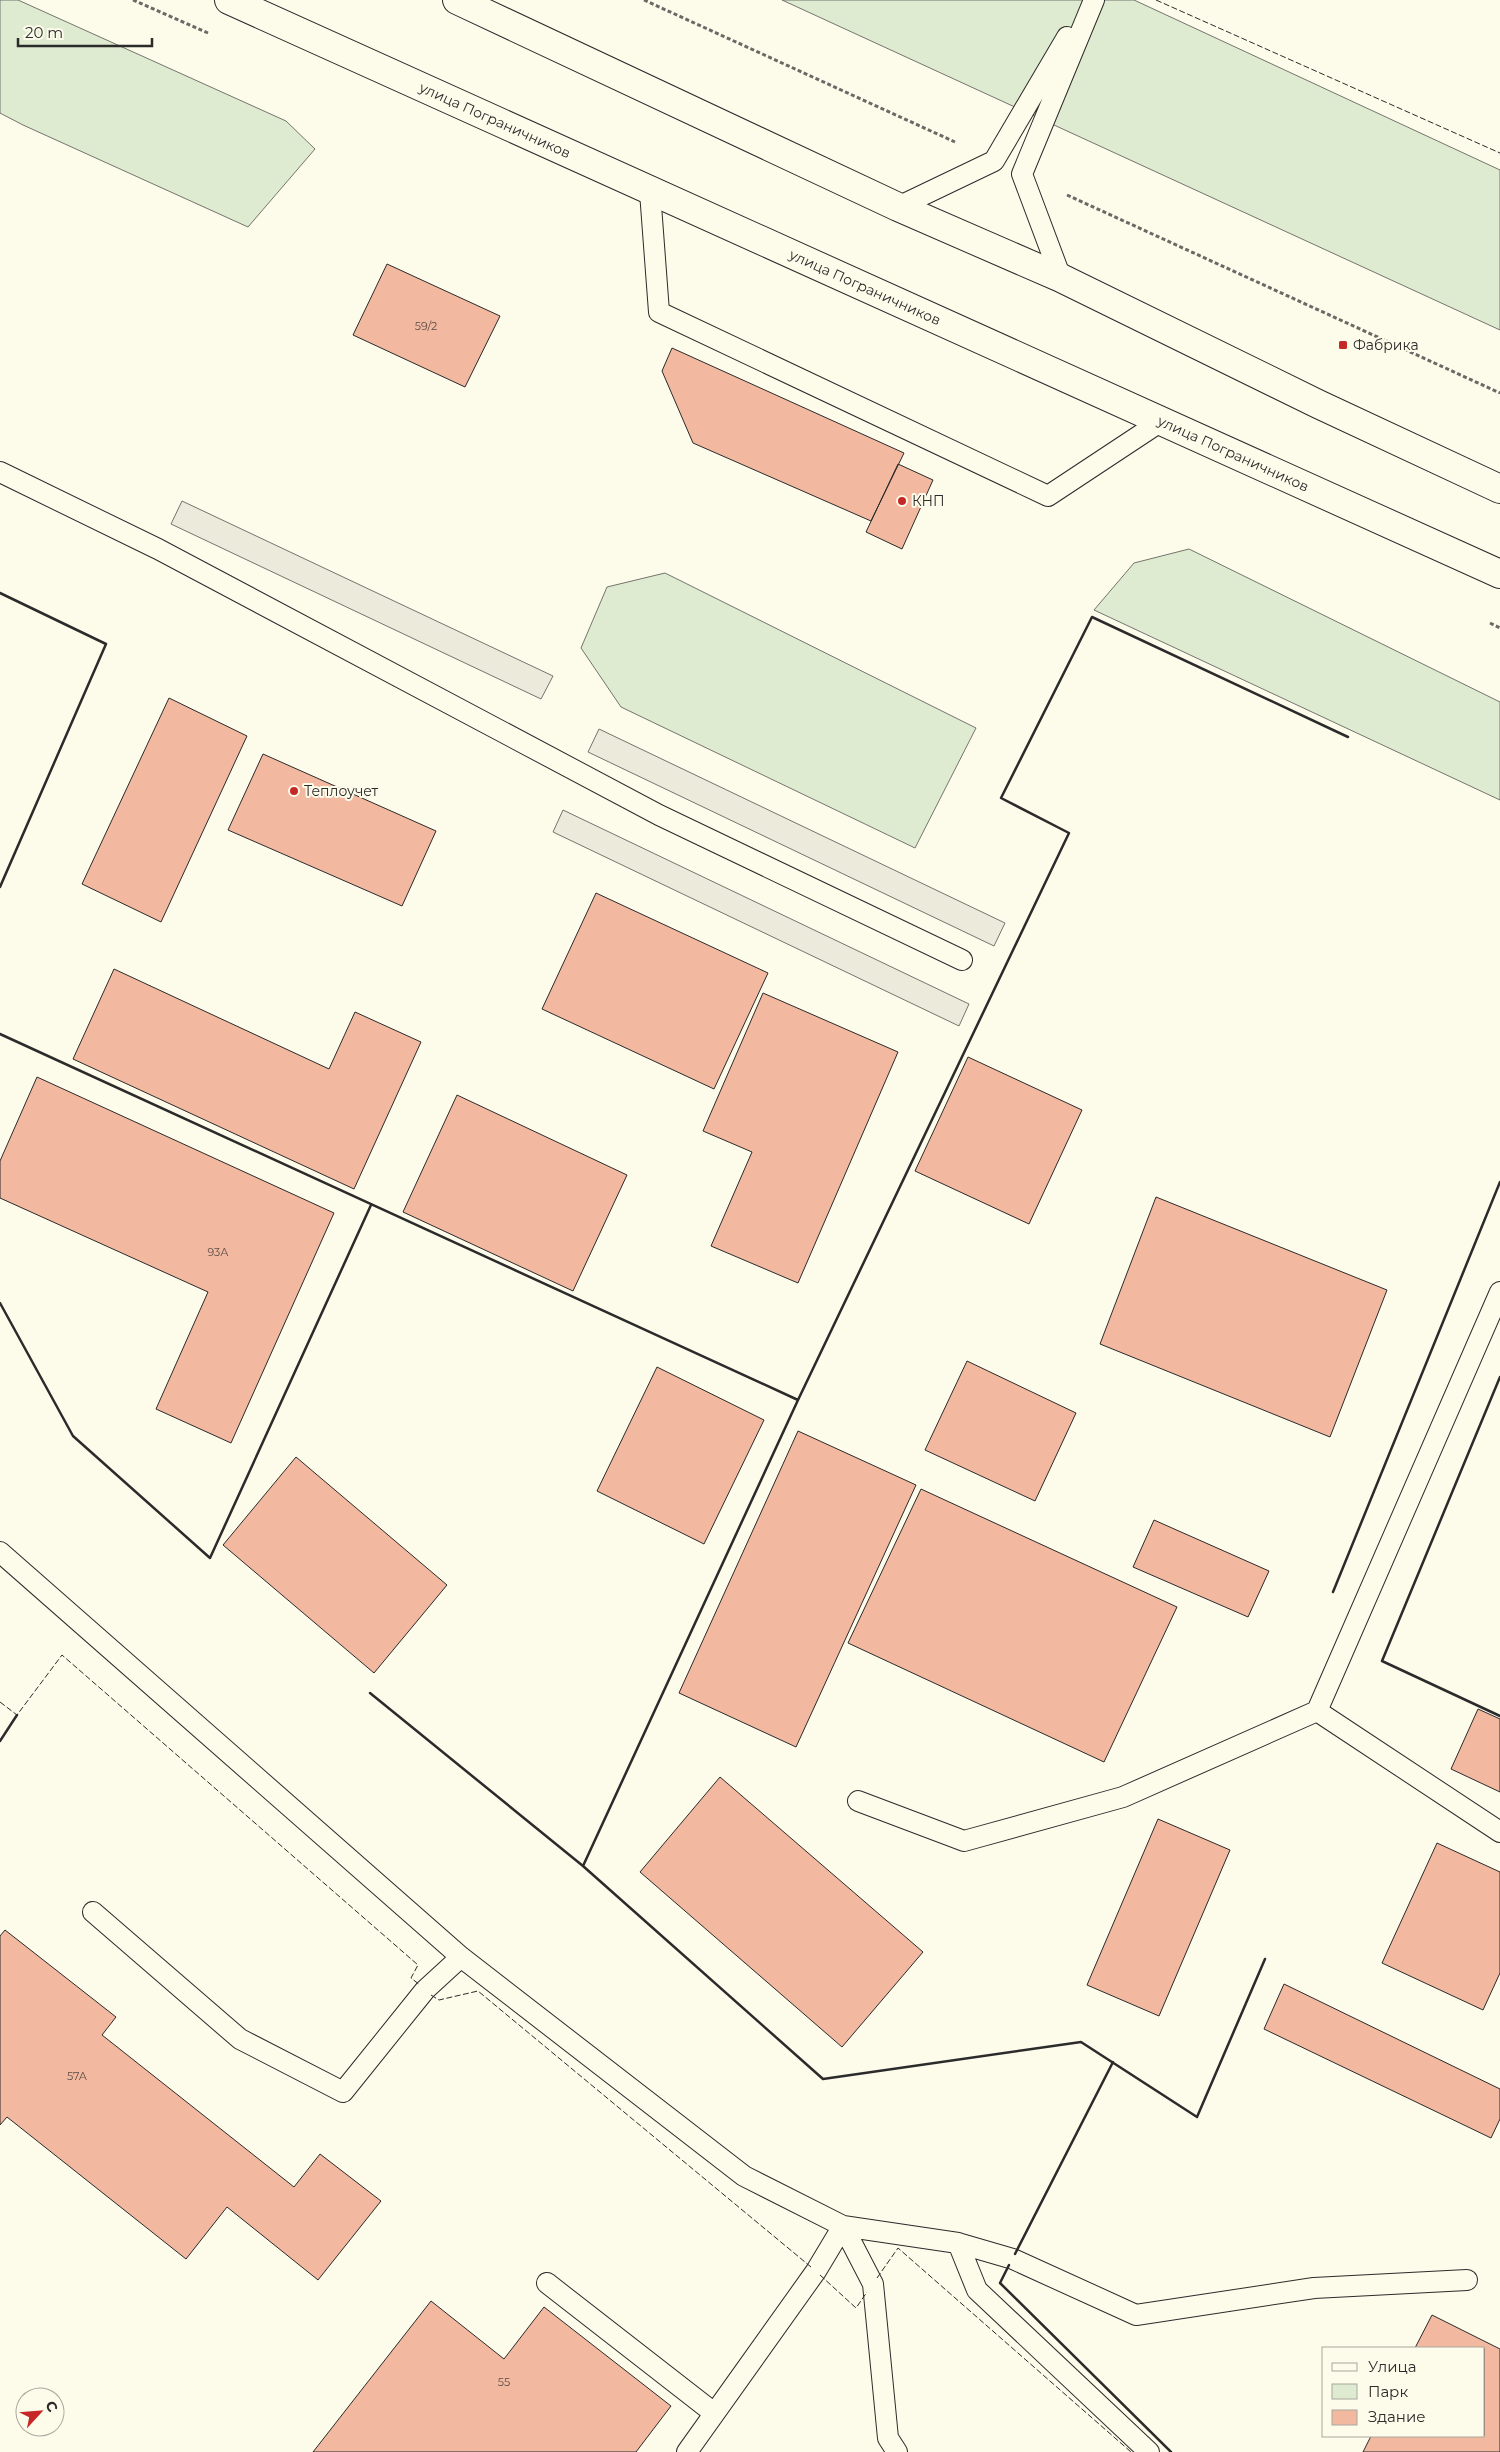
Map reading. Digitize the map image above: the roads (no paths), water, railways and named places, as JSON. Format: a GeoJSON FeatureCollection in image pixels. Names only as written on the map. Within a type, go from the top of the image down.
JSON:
{"type":"FeatureCollection","features":[{"type":"Feature","properties":{"kind":"main road","name":"улица Пограничников"},"geometry":{"type":"LineString","coordinates":[[229,0],[650,192],[1163,420],[1500,574]]}},
{"type":"Feature","properties":{"kind":"main road"},"geometry":{"type":"LineString","coordinates":[[457,0],[898,207],[1061,278],[1318,404],[1500,489]]}},
{"type":"Feature","properties":{"kind":"lane"},"geometry":{"type":"LineString","coordinates":[[898,207],[994,160],[1090,0]]}},
{"type":"Feature","properties":{"kind":"lane"},"geometry":{"type":"LineString","coordinates":[[1061,278],[1022,174],[1094,0]]}},
{"type":"Feature","properties":{"kind":"lane"},"geometry":{"type":"LineString","coordinates":[[650,192],[659,312],[1048,496],[1163,420]]}},
{"type":"Feature","properties":{"kind":"lane"},"geometry":{"type":"LineString","coordinates":[[0,472],[158,549],[660,815],[962,960]]}},
{"type":"Feature","properties":{"kind":"lane"},"geometry":{"type":"LineString","coordinates":[[858,1801],[964,1841],[1123,1797],[1317,1711],[1500,1292]]}},
{"type":"Feature","properties":{"kind":"lane"},"geometry":{"type":"LineString","coordinates":[[0,1552],[461,1957],[744,2176],[843,2226],[958,2244],[1012,2258],[1136,2315],[1314,2288],[1466,2280]]}},
{"type":"Feature","properties":{"kind":"lane"},"geometry":{"type":"LineString","coordinates":[[1317,1711],[1500,1832]]}},
{"type":"Feature","properties":{"kind":"lane"},"geometry":{"type":"LineString","coordinates":[[92,1912],[240,2039],[342,2092],[426,1990],[461,1957]]}},
{"type":"Feature","properties":{"kind":"lane"},"geometry":{"type":"LineString","coordinates":[[687,2452],[816,2271],[843,2226]]}},
{"type":"Feature","properties":{"kind":"lane"},"geometry":{"type":"LineString","coordinates":[[843,2226],[873,2284],[888,2438],[897,2452]]}},
{"type":"Feature","properties":{"kind":"lane"},"geometry":{"type":"LineString","coordinates":[[958,2244],[977,2290],[1149,2452]]}},
{"type":"Feature","properties":{"kind":"lane"},"geometry":{"type":"LineString","coordinates":[[547,2283],[714,2414]]}},
{"type":"Feature","properties":{"kind":"place","name":"Фабрика"},"geometry":{"type":"Point","coordinates":[1343,345]}},
{"type":"Feature","properties":{"kind":"place","name":"КНП"},"geometry":{"type":"Point","coordinates":[902,501]}},
{"type":"Feature","properties":{"kind":"place","name":"Теплоучет"},"geometry":{"type":"Point","coordinates":[294,791]}}]}
